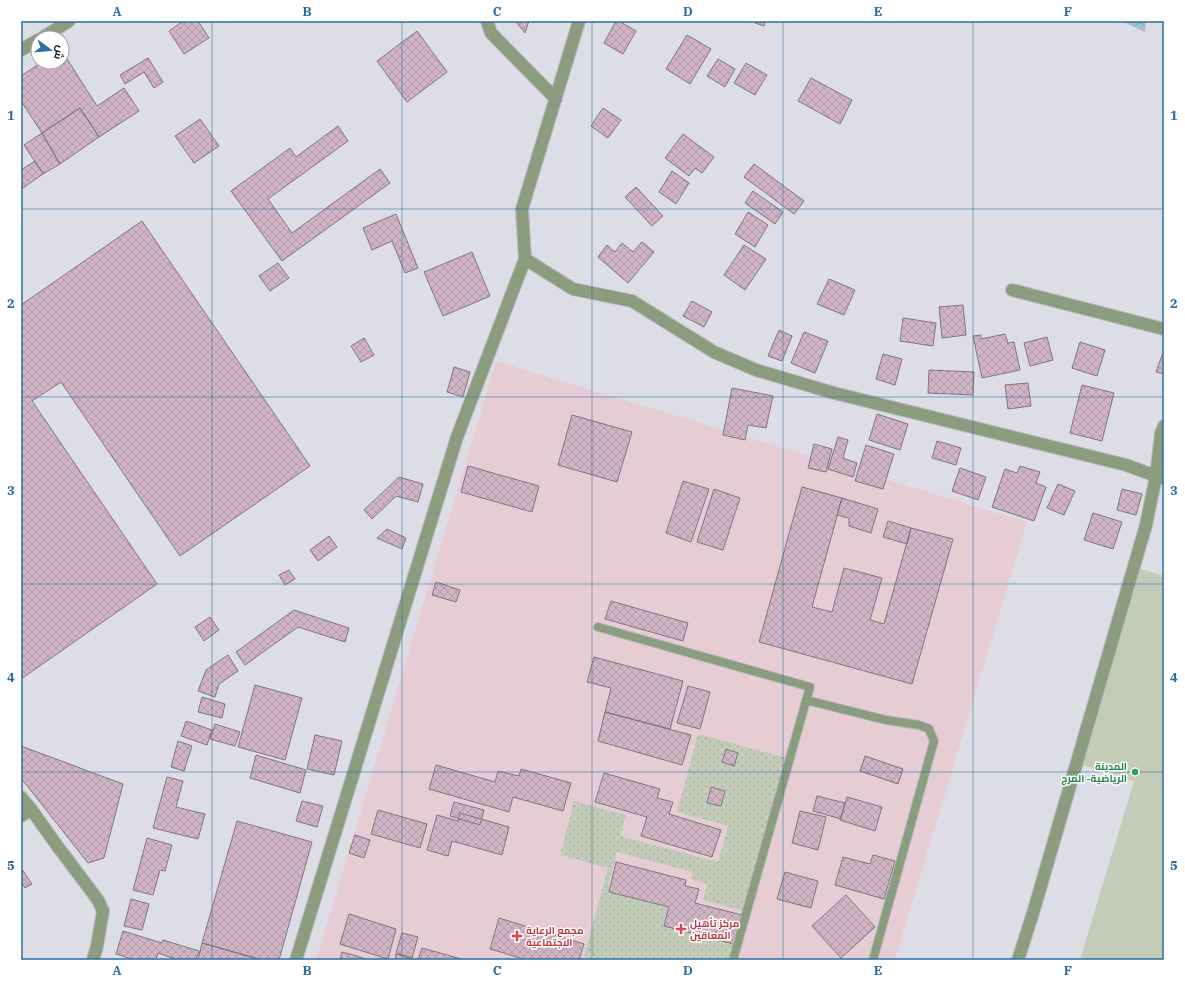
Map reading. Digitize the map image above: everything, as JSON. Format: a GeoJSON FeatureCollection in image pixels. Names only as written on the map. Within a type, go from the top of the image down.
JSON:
{"type":"FeatureCollection","features":[{"type":"Feature","properties":{"kind":"street"},"geometry":{"type":"LineString","coordinates":[[53,25],[69,21]]}},
{"type":"Feature","properties":{"kind":"street"},"geometry":{"type":"LineString","coordinates":[[487,21],[491,33],[556,99]]}},
{"type":"Feature","properties":{"kind":"street"},"geometry":{"type":"LineString","coordinates":[[296,960],[456,437],[525,259],[522,209],[579,21]]}},
{"type":"Feature","properties":{"kind":"street"},"geometry":{"type":"LineString","coordinates":[[21,50],[30,45]]}},
{"type":"Feature","properties":{"kind":"street"},"geometry":{"type":"LineString","coordinates":[[525,259],[573,289],[632,301],[714,352],[756,370],[834,393],[1126,465],[1160,477]]}},
{"type":"Feature","properties":{"kind":"street"},"geometry":{"type":"LineString","coordinates":[[1012,290],[1164,329]]}},
{"type":"Feature","properties":{"kind":"street"},"geometry":{"type":"LineString","coordinates":[[1018,960],[1160,477],[1161,433],[1164,426]]}},
{"type":"Feature","properties":{"kind":"street"},"geometry":{"type":"LineString","coordinates":[[21,797],[26,812],[58,847],[98,900],[104,911],[93,960]]}},
{"type":"Feature","properties":{"kind":"lane"},"geometry":{"type":"LineString","coordinates":[[598,627],[810,687],[733,960]]}},
{"type":"Feature","properties":{"kind":"lane"},"geometry":{"type":"LineString","coordinates":[[806,700],[886,720],[919,725],[929,729],[934,741],[873,960]]}},
{"type":"Feature","properties":{"kind":"shaded area"},"geometry":{"type":"Polygon","coordinates":[[[496,361],[1027,522],[895,960],[316,960],[496,361]]]}},
{"type":"Feature","properties":{"kind":"green space","name":"المدينة الرياضية- المرج"},"geometry":{"type":"Polygon","coordinates":[[[1135,567],[1164,576],[1164,960],[1080,960],[1134,781],[1076,763],[1135,567]]]}},
{"type":"Feature","properties":{"kind":"green space"},"geometry":{"type":"Polygon","coordinates":[[[698,734],[790,759],[749,912],[703,900],[707,884],[691,879],[693,872],[617,852],[608,886],[672,903],[733,942],[728,960],[583,960],[608,868],[560,855],[574,801],[626,815],[620,836],[718,862],[728,826],[677,812],[698,734]]]}},
{"type":"Feature","properties":{"kind":"water"},"geometry":{"type":"Polygon","coordinates":[[[1122,21],[1146,21],[1145,32],[1122,21]]]}},
{"type":"Feature","properties":{"kind":"building"},"geometry":{"type":"Polygon","coordinates":[[[183,21],[198,21],[209,38],[184,54],[169,31],[183,21]]]}},
{"type":"Feature","properties":{"kind":"building"},"geometry":{"type":"Polygon","coordinates":[[[517,21],[529,21],[525,33],[517,23],[517,21]]]}},
{"type":"Feature","properties":{"kind":"building"},"geometry":{"type":"Polygon","coordinates":[[[616,21],[619,21],[636,31],[623,54],[604,43],[616,21]]]}},
{"type":"Feature","properties":{"kind":"building"},"geometry":{"type":"Polygon","coordinates":[[[756,21],[765,21],[764,26],[755,23],[756,21]]]}},
{"type":"Feature","properties":{"kind":"building"},"geometry":{"type":"Polygon","coordinates":[[[417,31],[447,72],[407,102],[377,61],[417,31]]]}},
{"type":"Feature","properties":{"kind":"building"},"geometry":{"type":"Polygon","coordinates":[[[687,35],[711,49],[690,84],[666,69],[687,35]]]}},
{"type":"Feature","properties":{"kind":"building"},"geometry":{"type":"Polygon","coordinates":[[[148,58],[163,82],[154,88],[144,72],[125,84],[120,75],[148,58]]]}},
{"type":"Feature","properties":{"kind":"building"},"geometry":{"type":"Polygon","coordinates":[[[718,59],[735,69],[725,87],[707,76],[718,59]]]}},
{"type":"Feature","properties":{"kind":"building"},"geometry":{"type":"Polygon","coordinates":[[[746,63],[767,75],[755,95],[734,83],[746,63]]]}},
{"type":"Feature","properties":{"kind":"building"},"geometry":{"type":"Polygon","coordinates":[[[70,64],[97,106],[124,88],[139,111],[99,137],[80,108],[42,133],[21,101],[21,76],[30,70],[70,70],[70,64]]]}},
{"type":"Feature","properties":{"kind":"building"},"geometry":{"type":"Polygon","coordinates":[[[811,78],[852,100],[840,124],[798,101],[811,78]]]}},
{"type":"Feature","properties":{"kind":"building"},"geometry":{"type":"Polygon","coordinates":[[[80,108],[99,137],[60,164],[42,133],[80,108]]]}},
{"type":"Feature","properties":{"kind":"building"},"geometry":{"type":"Polygon","coordinates":[[[603,108],[621,120],[608,138],[591,126],[603,108]]]}},
{"type":"Feature","properties":{"kind":"building"},"geometry":{"type":"Polygon","coordinates":[[[200,119],[219,146],[194,163],[175,136],[200,119]]]}},
{"type":"Feature","properties":{"kind":"building"},"geometry":{"type":"Polygon","coordinates":[[[338,126],[348,141],[268,199],[292,233],[380,169],[390,183],[282,261],[231,191],[290,148],[296,157],[338,126]]]}},
{"type":"Feature","properties":{"kind":"building"},"geometry":{"type":"Polygon","coordinates":[[[42,133],[60,164],[43,174],[24,145],[42,133]]]}},
{"type":"Feature","properties":{"kind":"building"},"geometry":{"type":"Polygon","coordinates":[[[683,134],[714,157],[702,173],[695,168],[689,176],[665,158],[683,134]]]}},
{"type":"Feature","properties":{"kind":"building"},"geometry":{"type":"Polygon","coordinates":[[[35,161],[43,174],[23,188],[21,185],[21,170],[35,161]]]}},
{"type":"Feature","properties":{"kind":"building"},"geometry":{"type":"Polygon","coordinates":[[[754,164],[804,201],[794,214],[744,177],[754,164]]]}},
{"type":"Feature","properties":{"kind":"building"},"geometry":{"type":"Polygon","coordinates":[[[672,171],[689,183],[676,204],[659,192],[672,171]]]}},
{"type":"Feature","properties":{"kind":"building"},"geometry":{"type":"Polygon","coordinates":[[[636,187],[663,216],[652,226],[625,197],[636,187]]]}},
{"type":"Feature","properties":{"kind":"building"},"geometry":{"type":"Polygon","coordinates":[[[753,191],[783,212],[775,224],[745,203],[753,191]]]}},
{"type":"Feature","properties":{"kind":"building"},"geometry":{"type":"Polygon","coordinates":[[[748,212],[768,225],[755,247],[735,234],[748,212]]]}},
{"type":"Feature","properties":{"kind":"building"},"geometry":{"type":"Polygon","coordinates":[[[396,214],[418,268],[405,273],[392,241],[372,250],[363,228],[396,214]]]}},
{"type":"Feature","properties":{"kind":"building"},"geometry":{"type":"Polygon","coordinates":[[[142,221],[310,466],[180,556],[61,382],[32,401],[157,584],[21,679],[21,305],[142,221]]]}},
{"type":"Feature","properties":{"kind":"building"},"geometry":{"type":"Polygon","coordinates":[[[642,242],[654,252],[628,283],[598,257],[607,245],[615,252],[622,243],[633,252],[642,242]]]}},
{"type":"Feature","properties":{"kind":"building"},"geometry":{"type":"Polygon","coordinates":[[[744,245],[766,259],[745,290],[724,275],[744,245]]]}},
{"type":"Feature","properties":{"kind":"building"},"geometry":{"type":"Polygon","coordinates":[[[472,252],[490,296],[443,316],[424,272],[472,252]]]}},
{"type":"Feature","properties":{"kind":"building"},"geometry":{"type":"Polygon","coordinates":[[[278,263],[289,278],[270,291],[259,276],[278,263]]]}},
{"type":"Feature","properties":{"kind":"building"},"geometry":{"type":"Polygon","coordinates":[[[829,279],[855,290],[844,315],[817,304],[829,279]]]}},
{"type":"Feature","properties":{"kind":"building"},"geometry":{"type":"Polygon","coordinates":[[[692,301],[712,312],[704,327],[683,316],[692,301]]]}},
{"type":"Feature","properties":{"kind":"building"},"geometry":{"type":"Polygon","coordinates":[[[963,305],[966,335],[942,338],[939,307],[963,305]]]}},
{"type":"Feature","properties":{"kind":"building"},"geometry":{"type":"Polygon","coordinates":[[[903,318],[936,323],[933,346],[900,341],[903,318]]]}},
{"type":"Feature","properties":{"kind":"building"},"geometry":{"type":"Polygon","coordinates":[[[779,330],[792,336],[782,361],[768,356],[779,330]]]}},
{"type":"Feature","properties":{"kind":"building"},"geometry":{"type":"Polygon","coordinates":[[[804,332],[828,341],[815,373],[791,363],[804,332]]]}},
{"type":"Feature","properties":{"kind":"building"},"geometry":{"type":"Polygon","coordinates":[[[1005,334],[1008,343],[1014,342],[1020,370],[982,378],[973,336],[981,335],[981,339],[1005,334]]]}},
{"type":"Feature","properties":{"kind":"building"},"geometry":{"type":"Polygon","coordinates":[[[1047,337],[1053,360],[1030,366],[1024,343],[1047,337]]]}},
{"type":"Feature","properties":{"kind":"building"},"geometry":{"type":"Polygon","coordinates":[[[364,338],[374,355],[361,362],[351,346],[364,338]]]}},
{"type":"Feature","properties":{"kind":"building"},"geometry":{"type":"Polygon","coordinates":[[[1080,342],[1105,350],[1097,376],[1072,368],[1080,342]]]}},
{"type":"Feature","properties":{"kind":"building"},"geometry":{"type":"Polygon","coordinates":[[[1164,350],[1164,374],[1156,372],[1164,350]]]}},
{"type":"Feature","properties":{"kind":"building"},"geometry":{"type":"Polygon","coordinates":[[[883,354],[902,359],[895,385],[876,379],[883,354]]]}},
{"type":"Feature","properties":{"kind":"building"},"geometry":{"type":"Polygon","coordinates":[[[454,367],[470,372],[463,397],[447,392],[454,367]]]}},
{"type":"Feature","properties":{"kind":"building"},"geometry":{"type":"Polygon","coordinates":[[[929,370],[974,372],[973,395],[928,393],[929,370]]]}},
{"type":"Feature","properties":{"kind":"building"},"geometry":{"type":"Polygon","coordinates":[[[1028,383],[1031,406],[1008,409],[1005,385],[1028,383]]]}},
{"type":"Feature","properties":{"kind":"building"},"geometry":{"type":"Polygon","coordinates":[[[1082,385],[1114,393],[1102,441],[1070,433],[1082,385]]]}},
{"type":"Feature","properties":{"kind":"building"},"geometry":{"type":"Polygon","coordinates":[[[732,388],[773,396],[766,428],[748,425],[745,440],[723,435],[732,388]]]}},
{"type":"Feature","properties":{"kind":"building"},"geometry":{"type":"Polygon","coordinates":[[[877,414],[908,424],[900,450],[869,440],[877,414]]]}},
{"type":"Feature","properties":{"kind":"building"},"geometry":{"type":"Polygon","coordinates":[[[572,415],[632,432],[617,482],[558,465],[572,415]]]}},
{"type":"Feature","properties":{"kind":"building"},"geometry":{"type":"Polygon","coordinates":[[[838,437],[848,440],[843,458],[857,463],[853,477],[828,469],[838,437]]]}},
{"type":"Feature","properties":{"kind":"building"},"geometry":{"type":"Polygon","coordinates":[[[937,441],[961,448],[956,465],[932,458],[937,441]]]}},
{"type":"Feature","properties":{"kind":"building"},"geometry":{"type":"Polygon","coordinates":[[[814,444],[832,449],[826,472],[808,468],[814,444]]]}},
{"type":"Feature","properties":{"kind":"building"},"geometry":{"type":"Polygon","coordinates":[[[866,445],[894,454],[883,489],[855,481],[866,445]]]}},
{"type":"Feature","properties":{"kind":"building"},"geometry":{"type":"Polygon","coordinates":[[[468,466],[539,486],[532,512],[461,492],[468,466]]]}},
{"type":"Feature","properties":{"kind":"building"},"geometry":{"type":"Polygon","coordinates":[[[1020,466],[1040,472],[1036,483],[1046,487],[1034,521],[992,507],[1005,469],[1017,473],[1020,466]]]}},
{"type":"Feature","properties":{"kind":"building"},"geometry":{"type":"Polygon","coordinates":[[[960,468],[986,477],[978,500],[952,491],[960,468]]]}},
{"type":"Feature","properties":{"kind":"building"},"geometry":{"type":"Polygon","coordinates":[[[399,477],[423,484],[418,502],[396,496],[372,519],[364,510],[399,477]]]}},
{"type":"Feature","properties":{"kind":"building"},"geometry":{"type":"Polygon","coordinates":[[[683,481],[709,489],[691,542],[666,533],[683,481]]]}},
{"type":"Feature","properties":{"kind":"building"},"geometry":{"type":"Polygon","coordinates":[[[1058,484],[1075,491],[1064,515],[1047,508],[1058,484]]]}},
{"type":"Feature","properties":{"kind":"building"},"geometry":{"type":"Polygon","coordinates":[[[802,487],[842,498],[812,607],[832,612],[844,568],[882,578],[870,620],[884,624],[911,528],[953,539],[912,684],[759,642],[802,487]]]}},
{"type":"Feature","properties":{"kind":"building"},"geometry":{"type":"Polygon","coordinates":[[[714,489],[740,498],[723,550],[697,542],[714,489]]]}},
{"type":"Feature","properties":{"kind":"building"},"geometry":{"type":"Polygon","coordinates":[[[1122,489],[1142,494],[1136,515],[1117,510],[1122,489]]]}},
{"type":"Feature","properties":{"kind":"building"},"geometry":{"type":"Polygon","coordinates":[[[842,498],[878,509],[871,533],[849,526],[849,518],[837,515],[842,498]]]}},
{"type":"Feature","properties":{"kind":"building"},"geometry":{"type":"Polygon","coordinates":[[[1093,513],[1122,522],[1113,549],[1084,540],[1093,513]]]}},
{"type":"Feature","properties":{"kind":"building"},"geometry":{"type":"Polygon","coordinates":[[[888,521],[911,528],[907,544],[883,537],[888,521]]]}},
{"type":"Feature","properties":{"kind":"building"},"geometry":{"type":"Polygon","coordinates":[[[387,529],[406,538],[402,549],[377,538],[387,529]]]}},
{"type":"Feature","properties":{"kind":"building"},"geometry":{"type":"Polygon","coordinates":[[[329,536],[337,547],[318,561],[310,550],[329,536]]]}},
{"type":"Feature","properties":{"kind":"building"},"geometry":{"type":"Polygon","coordinates":[[[289,570],[295,579],[285,585],[279,575],[289,570]]]}},
{"type":"Feature","properties":{"kind":"building"},"geometry":{"type":"Polygon","coordinates":[[[436,582],[460,590],[456,602],[432,595],[436,582]]]}},
{"type":"Feature","properties":{"kind":"building"},"geometry":{"type":"Polygon","coordinates":[[[611,601],[688,623],[683,641],[605,619],[611,601]]]}},
{"type":"Feature","properties":{"kind":"building"},"geometry":{"type":"Polygon","coordinates":[[[294,610],[349,628],[345,642],[298,627],[245,665],[236,652],[294,610]]]}},
{"type":"Feature","properties":{"kind":"building"},"geometry":{"type":"Polygon","coordinates":[[[210,617],[219,630],[204,641],[195,627],[210,617]]]}},
{"type":"Feature","properties":{"kind":"building"},"geometry":{"type":"Polygon","coordinates":[[[228,655],[238,671],[219,684],[215,697],[198,691],[206,670],[228,655]]]}},
{"type":"Feature","properties":{"kind":"building"},"geometry":{"type":"Polygon","coordinates":[[[594,657],[683,681],[670,729],[605,712],[611,688],[587,682],[594,657]]]}},
{"type":"Feature","properties":{"kind":"building"},"geometry":{"type":"Polygon","coordinates":[[[255,685],[302,698],[285,760],[238,747],[255,685]]]}},
{"type":"Feature","properties":{"kind":"building"},"geometry":{"type":"Polygon","coordinates":[[[688,686],[710,692],[700,729],[677,723],[688,686]]]}},
{"type":"Feature","properties":{"kind":"building"},"geometry":{"type":"Polygon","coordinates":[[[202,697],[225,704],[222,718],[198,712],[202,697]]]}},
{"type":"Feature","properties":{"kind":"building"},"geometry":{"type":"Polygon","coordinates":[[[605,712],[691,735],[682,765],[598,741],[605,712]]]}},
{"type":"Feature","properties":{"kind":"building"},"geometry":{"type":"Polygon","coordinates":[[[186,721],[212,730],[207,745],[181,736],[186,721]]]}},
{"type":"Feature","properties":{"kind":"building"},"geometry":{"type":"Polygon","coordinates":[[[215,724],[240,732],[235,746],[210,739],[215,724]]]}},
{"type":"Feature","properties":{"kind":"building"},"geometry":{"type":"Polygon","coordinates":[[[315,735],[342,741],[334,775],[307,769],[315,735]]]}},
{"type":"Feature","properties":{"kind":"building"},"geometry":{"type":"Polygon","coordinates":[[[178,741],[192,746],[184,771],[171,767],[178,741]]]}},
{"type":"Feature","properties":{"kind":"building"},"geometry":{"type":"Polygon","coordinates":[[[21,746],[123,784],[104,858],[88,863],[21,778],[21,746]]]}},
{"type":"Feature","properties":{"kind":"building"},"geometry":{"type":"Polygon","coordinates":[[[726,749],[738,753],[734,766],[722,762],[726,749]]]}},
{"type":"Feature","properties":{"kind":"building"},"geometry":{"type":"Polygon","coordinates":[[[256,755],[306,770],[300,793],[250,778],[256,755]]]}},
{"type":"Feature","properties":{"kind":"building"},"geometry":{"type":"Polygon","coordinates":[[[865,756],[903,769],[898,784],[860,771],[865,756]]]}},
{"type":"Feature","properties":{"kind":"building"},"geometry":{"type":"Polygon","coordinates":[[[436,765],[495,782],[498,771],[519,776],[521,769],[571,783],[563,811],[513,797],[509,812],[429,789],[436,765]]]}},
{"type":"Feature","properties":{"kind":"building"},"geometry":{"type":"Polygon","coordinates":[[[604,773],[660,789],[657,798],[673,802],[669,814],[721,830],[712,857],[641,836],[647,817],[595,802],[604,773]]]}},
{"type":"Feature","properties":{"kind":"building"},"geometry":{"type":"Polygon","coordinates":[[[167,777],[183,781],[176,807],[205,814],[198,839],[153,828],[167,777]]]}},
{"type":"Feature","properties":{"kind":"building"},"geometry":{"type":"Polygon","coordinates":[[[711,787],[725,791],[721,806],[707,803],[711,787]]]}},
{"type":"Feature","properties":{"kind":"building"},"geometry":{"type":"Polygon","coordinates":[[[817,796],[845,803],[841,819],[813,811],[817,796]]]}},
{"type":"Feature","properties":{"kind":"building"},"geometry":{"type":"Polygon","coordinates":[[[847,797],[882,807],[875,831],[840,820],[847,797]]]}},
{"type":"Feature","properties":{"kind":"building"},"geometry":{"type":"Polygon","coordinates":[[[302,801],[323,806],[317,827],[296,821],[302,801]]]}},
{"type":"Feature","properties":{"kind":"building"},"geometry":{"type":"Polygon","coordinates":[[[454,802],[484,810],[480,825],[450,816],[454,802]]]}},
{"type":"Feature","properties":{"kind":"building"},"geometry":{"type":"Polygon","coordinates":[[[378,810],[427,824],[420,848],[371,834],[378,810]]]}},
{"type":"Feature","properties":{"kind":"building"},"geometry":{"type":"Polygon","coordinates":[[[800,811],[826,817],[818,850],[792,843],[800,811]]]}},
{"type":"Feature","properties":{"kind":"building"},"geometry":{"type":"Polygon","coordinates":[[[460,813],[509,827],[502,855],[452,841],[448,856],[427,850],[437,815],[458,821],[460,813]]]}},
{"type":"Feature","properties":{"kind":"building"},"geometry":{"type":"Polygon","coordinates":[[[237,821],[312,842],[279,960],[263,960],[202,943],[237,821]]]}},
{"type":"Feature","properties":{"kind":"building"},"geometry":{"type":"Polygon","coordinates":[[[355,835],[370,840],[364,858],[349,853],[355,835]]]}},
{"type":"Feature","properties":{"kind":"building"},"geometry":{"type":"Polygon","coordinates":[[[147,838],[172,845],[165,871],[160,870],[153,895],[133,890],[147,838]]]}},
{"type":"Feature","properties":{"kind":"building"},"geometry":{"type":"Polygon","coordinates":[[[873,855],[895,861],[884,899],[835,885],[843,857],[870,864],[873,855]]]}},
{"type":"Feature","properties":{"kind":"building"},"geometry":{"type":"Polygon","coordinates":[[[616,862],[686,880],[685,886],[699,889],[695,903],[742,915],[734,944],[664,926],[669,907],[609,892],[616,862]]]}},
{"type":"Feature","properties":{"kind":"building"},"geometry":{"type":"Polygon","coordinates":[[[21,868],[32,884],[25,888],[21,881],[21,868]]]}},
{"type":"Feature","properties":{"kind":"building"},"geometry":{"type":"Polygon","coordinates":[[[785,872],[818,881],[811,908],[777,899],[785,872]]]}},
{"type":"Feature","properties":{"kind":"building"},"geometry":{"type":"Polygon","coordinates":[[[846,895],[875,927],[841,958],[812,926],[846,895]]]}},
{"type":"Feature","properties":{"kind":"building"},"geometry":{"type":"Polygon","coordinates":[[[131,899],[149,904],[142,930],[124,926],[131,899]]]}},
{"type":"Feature","properties":{"kind":"building"},"geometry":{"type":"Polygon","coordinates":[[[349,914],[396,929],[388,959],[340,944],[349,914]]]}},
{"type":"Feature","properties":{"kind":"building"},"geometry":{"type":"Polygon","coordinates":[[[499,918],[584,944],[579,960],[527,960],[490,949],[499,918]]]}},
{"type":"Feature","properties":{"kind":"building"},"geometry":{"type":"Polygon","coordinates":[[[123,931],[162,943],[163,940],[199,951],[196,960],[175,960],[158,953],[156,960],[135,960],[116,954],[123,931]]]}},
{"type":"Feature","properties":{"kind":"building"},"geometry":{"type":"Polygon","coordinates":[[[402,933],[418,937],[412,958],[396,953],[402,933]]]}},
{"type":"Feature","properties":{"kind":"building"},"geometry":{"type":"Polygon","coordinates":[[[202,943],[254,958],[254,960],[198,960],[202,943]]]}},
{"type":"Feature","properties":{"kind":"building"},"geometry":{"type":"Polygon","coordinates":[[[422,948],[465,960],[418,960],[422,948]]]}},
{"type":"Feature","properties":{"kind":"building"},"geometry":{"type":"Polygon","coordinates":[[[342,952],[370,960],[340,960],[342,952]]]}},
{"type":"Feature","properties":{"kind":"building"},"geometry":{"type":"Polygon","coordinates":[[[396,954],[410,958],[410,960],[395,960],[396,954]]]}},
{"type":"Feature","properties":{"kind":"place","name":"المدينة الرياضية- المرج"},"geometry":{"type":"Point","coordinates":[1135,772]}},
{"type":"Feature","properties":{"kind":"place","name":"مركز تأهيل المعاقين"},"geometry":{"type":"Point","coordinates":[681,929]}},
{"type":"Feature","properties":{"kind":"place","name":"مجمع الرعاية الاجتماعية"},"geometry":{"type":"Point","coordinates":[517,936]}}]}
